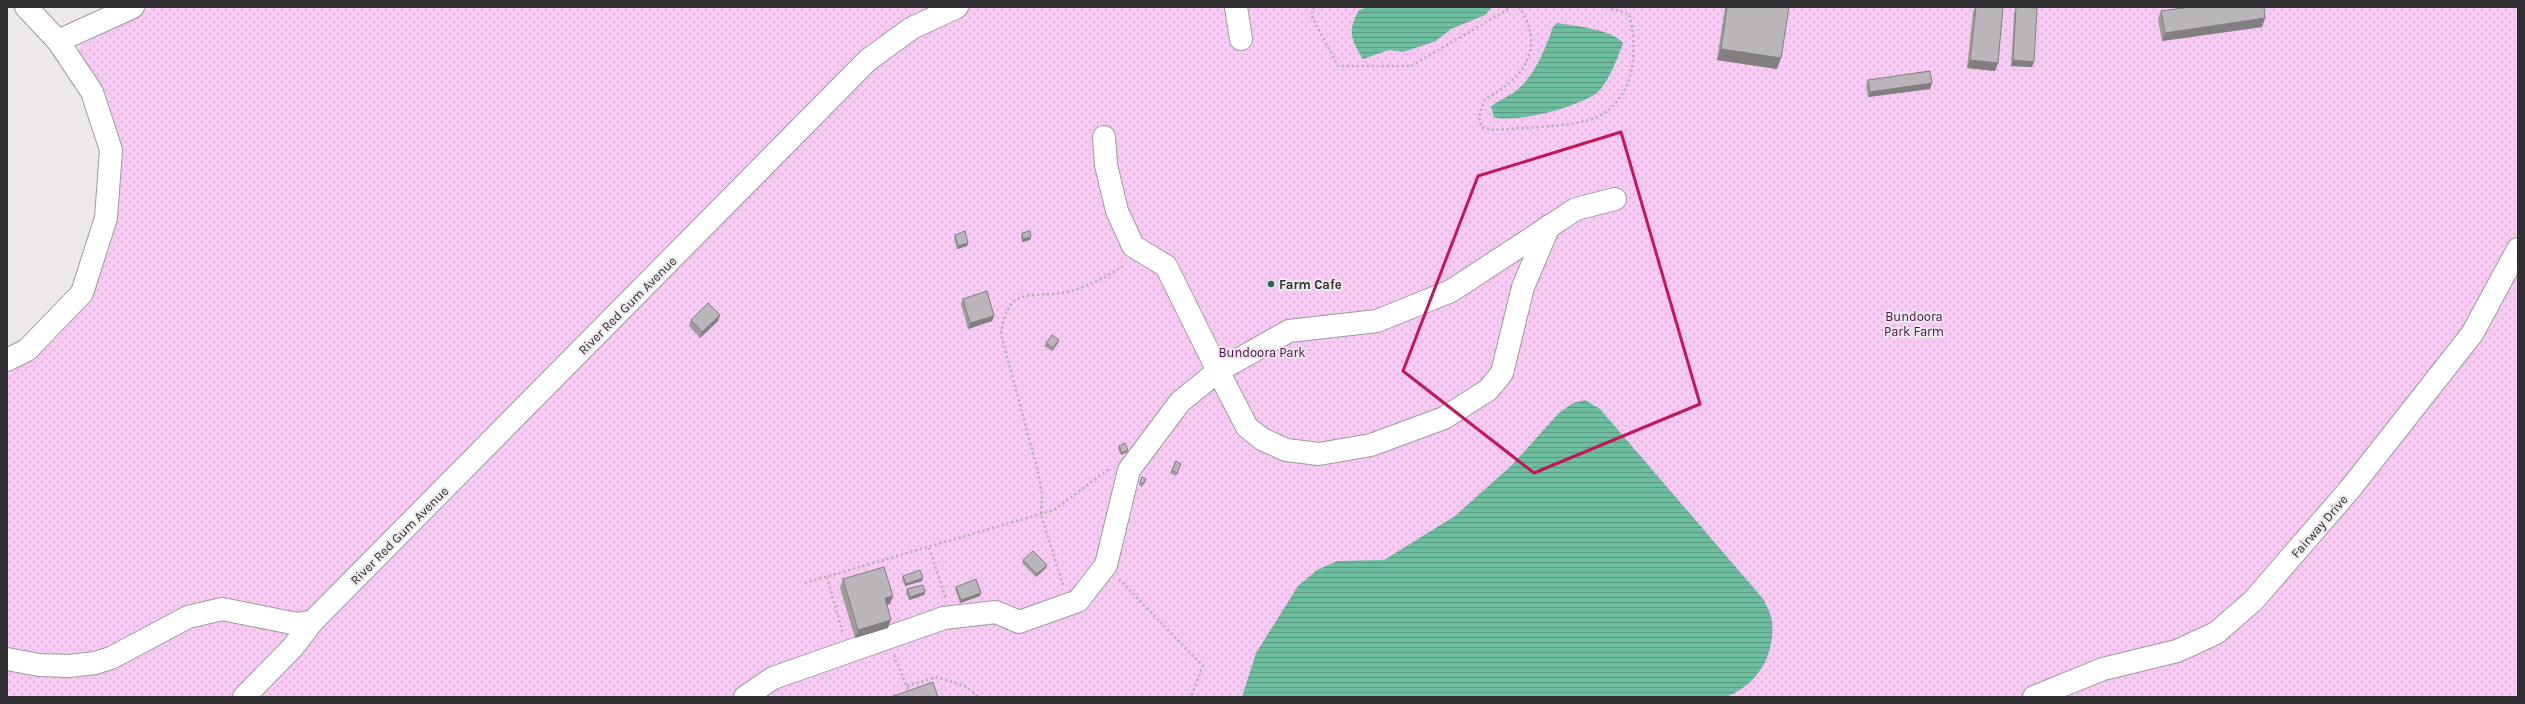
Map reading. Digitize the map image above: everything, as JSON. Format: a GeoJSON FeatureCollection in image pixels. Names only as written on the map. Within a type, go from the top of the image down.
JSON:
{"type":"FeatureCollection","features":[{"type":"Feature","properties":{"kind":"street"},"geometry":{"type":"LineString","coordinates":[[7,360],[27,350],[82,293],[106,218],[111,150],[92,92],[58,41],[26,7]]}},
{"type":"Feature","properties":{"kind":"street"},"geometry":{"type":"LineString","coordinates":[[58,41],[133,7]]}},
{"type":"Feature","properties":{"kind":"street","name":"River Red Gum Avenue"},"geometry":{"type":"LineString","coordinates":[[244,697],[293,647],[312,622],[868,60],[912,28],[957,7]]}},
{"type":"Feature","properties":{"kind":"street"},"geometry":{"type":"LineString","coordinates":[[1236,7],[1241,39]]}},
{"type":"Feature","properties":{"kind":"street"},"geometry":{"type":"LineString","coordinates":[[1104,137],[1106,165],[1117,211],[1133,246],[1166,266],[1247,427],[1262,439],[1286,450],[1319,454],[1371,445],[1444,418],[1488,390],[1502,372],[1523,287],[1549,226]]}},
{"type":"Feature","properties":{"kind":"street"},"geometry":{"type":"LineString","coordinates":[[745,697],[773,678],[887,638],[952,618],[996,612],[1019,622],[1078,601],[1106,565],[1129,470],[1180,402],[1218,371],[1289,331],[1377,321],[1451,291],[1576,209],[1615,199]]}},
{"type":"Feature","properties":{"kind":"street","name":"Fairway Drive"},"geometry":{"type":"LineString","coordinates":[[2034,697],[2103,669],[2177,651],[2216,633],[2253,601],[2350,490],[2472,334],[2518,249]]}},
{"type":"Feature","properties":{"kind":"street"},"geometry":{"type":"LineString","coordinates":[[7,659],[47,665],[69,666],[95,663],[111,658],[188,617],[222,609],[297,624],[312,622]]}},
{"type":"Feature","properties":{"kind":"path"},"geometry":{"type":"LineString","coordinates":[[1314,7],[1311,15],[1338,66],[1411,66],[1512,7]]}},
{"type":"Feature","properties":{"kind":"path"},"geometry":{"type":"LineString","coordinates":[[1519,7],[1525,16],[1531,33],[1530,54],[1520,75],[1504,90],[1485,99],[1479,116],[1482,127],[1494,130],[1578,122],[1598,116],[1620,98],[1632,72],[1634,32],[1629,14],[1607,7]]}},
{"type":"Feature","properties":{"kind":"path"},"geometry":{"type":"LineString","coordinates":[[1069,605],[1040,515],[1042,494],[1037,468],[1001,334],[1005,311],[1012,302],[1032,293],[1054,295],[1094,284],[1144,253]]}},
{"type":"Feature","properties":{"kind":"path"},"geometry":{"type":"LineString","coordinates":[[805,583],[929,548],[1054,510],[1110,468]]}},
{"type":"Feature","properties":{"kind":"path"},"geometry":{"type":"LineString","coordinates":[[929,548],[952,618]]}},
{"type":"Feature","properties":{"kind":"path"},"geometry":{"type":"LineString","coordinates":[[1106,565],[1203,666],[1191,697]]}},
{"type":"Feature","properties":{"kind":"path"},"geometry":{"type":"LineString","coordinates":[[827,577],[848,652]]}},
{"type":"Feature","properties":{"kind":"path"},"geometry":{"type":"LineString","coordinates":[[887,638],[912,697]]}},
{"type":"Feature","properties":{"kind":"path"},"geometry":{"type":"LineString","coordinates":[[907,686],[937,677],[965,686],[979,697]]}},
{"type":"Feature","properties":{"kind":"highlighted area"},"geometry":{"type":"Polygon","coordinates":[[[1621,132],[1700,404],[1534,473],[1403,371],[1478,176],[1621,132]]]}},
{"type":"Feature","properties":{"kind":"green space","name":"Bundoora Park"},"geometry":{"type":"Polygon","coordinates":[[[152,7],[2518,7],[2518,697],[7,697],[7,375],[48,346],[78,312],[93,288],[112,242],[117,217],[119,158],[78,54],[81,43],[152,7]]]}},
{"type":"Feature","properties":{"kind":"shaded area"},"geometry":{"type":"Polygon","coordinates":[[[1368,7],[1492,7],[1485,15],[1451,29],[1436,41],[1403,52],[1389,50],[1363,59],[1353,41],[1352,30],[1359,10],[1368,7]]]}},
{"type":"Feature","properties":{"kind":"shaded area"},"geometry":{"type":"Polygon","coordinates":[[[1557,23],[1602,31],[1617,38],[1623,43],[1604,85],[1592,96],[1580,102],[1549,112],[1517,118],[1504,119],[1494,117],[1491,107],[1524,84],[1535,69],[1553,27],[1557,23]]]}},
{"type":"Feature","properties":{"kind":"shaded area"},"geometry":{"type":"Polygon","coordinates":[[[1585,400],[1600,409],[1764,600],[1772,620],[1770,647],[1767,658],[1761,669],[1746,686],[1725,697],[1242,697],[1256,653],[1298,586],[1317,570],[1337,561],[1384,560],[1455,516],[1512,465],[1559,413],[1573,403],[1585,400]]]}},
{"type":"Feature","properties":{"kind":"building"},"geometry":{"type":"Polygon","coordinates":[[[1727,7],[1789,7],[1781,58],[1721,49],[1727,7]]]}},
{"type":"Feature","properties":{"kind":"building"},"geometry":{"type":"Polygon","coordinates":[[[1976,7],[2003,7],[1998,63],[1970,60],[1976,7]]]}},
{"type":"Feature","properties":{"kind":"building"},"geometry":{"type":"Polygon","coordinates":[[[2016,7],[2037,8],[2034,62],[2013,60],[2016,7]]]}},
{"type":"Feature","properties":{"kind":"building"},"geometry":{"type":"Polygon","coordinates":[[[2190,7],[2264,7],[2265,18],[2165,33],[2161,11],[2190,7]]]}},
{"type":"Feature","properties":{"kind":"building"},"geometry":{"type":"Polygon","coordinates":[[[1930,71],[1932,83],[1870,92],[1868,80],[1930,71]]]}},
{"type":"Feature","properties":{"kind":"building"},"geometry":{"type":"Polygon","coordinates":[[[965,231],[968,243],[958,246],[955,235],[965,231]]]}},
{"type":"Feature","properties":{"kind":"building"},"geometry":{"type":"Polygon","coordinates":[[[1030,231],[1031,237],[1023,239],[1022,233],[1030,231]]]}},
{"type":"Feature","properties":{"kind":"building"},"geometry":{"type":"Polygon","coordinates":[[[987,291],[994,316],[970,323],[963,299],[987,291]]]}},
{"type":"Feature","properties":{"kind":"building"},"geometry":{"type":"Polygon","coordinates":[[[708,303],[720,315],[702,332],[691,320],[708,303]]]}},
{"type":"Feature","properties":{"kind":"building"},"geometry":{"type":"Polygon","coordinates":[[[1052,335],[1059,340],[1053,348],[1046,343],[1052,335]]]}},
{"type":"Feature","properties":{"kind":"building"},"geometry":{"type":"Polygon","coordinates":[[[1125,443],[1128,450],[1122,453],[1119,446],[1125,443]]]}},
{"type":"Feature","properties":{"kind":"building"},"geometry":{"type":"Polygon","coordinates":[[[1176,461],[1181,464],[1177,473],[1172,470],[1176,461]]]}},
{"type":"Feature","properties":{"kind":"building"},"geometry":{"type":"Polygon","coordinates":[[[1142,477],[1146,479],[1143,484],[1140,482],[1142,477]]]}},
{"type":"Feature","properties":{"kind":"building"},"geometry":{"type":"Polygon","coordinates":[[[1033,551],[1047,565],[1037,574],[1023,560],[1033,551]]]}},
{"type":"Feature","properties":{"kind":"building"},"geometry":{"type":"Polygon","coordinates":[[[884,567],[893,596],[885,598],[891,620],[858,630],[843,579],[884,567]]]}},
{"type":"Feature","properties":{"kind":"building"},"geometry":{"type":"Polygon","coordinates":[[[920,570],[923,578],[906,584],[903,576],[920,570]]]}},
{"type":"Feature","properties":{"kind":"building"},"geometry":{"type":"Polygon","coordinates":[[[976,579],[981,593],[961,600],[956,587],[976,579]]]}},
{"type":"Feature","properties":{"kind":"building"},"geometry":{"type":"Polygon","coordinates":[[[923,585],[925,592],[910,597],[907,589],[923,585]]]}},
{"type":"Feature","properties":{"kind":"building"},"geometry":{"type":"Polygon","coordinates":[[[933,682],[938,697],[891,697],[933,682]]]}},
{"type":"Feature","properties":{"kind":"place","name":"Farm Cafe"},"geometry":{"type":"Point","coordinates":[1271,284]}},
{"type":"Feature","properties":{"kind":"park label","name":"Bundoora Park Farm"},"geometry":{"type":"Point","coordinates":[1914,324]}}]}
